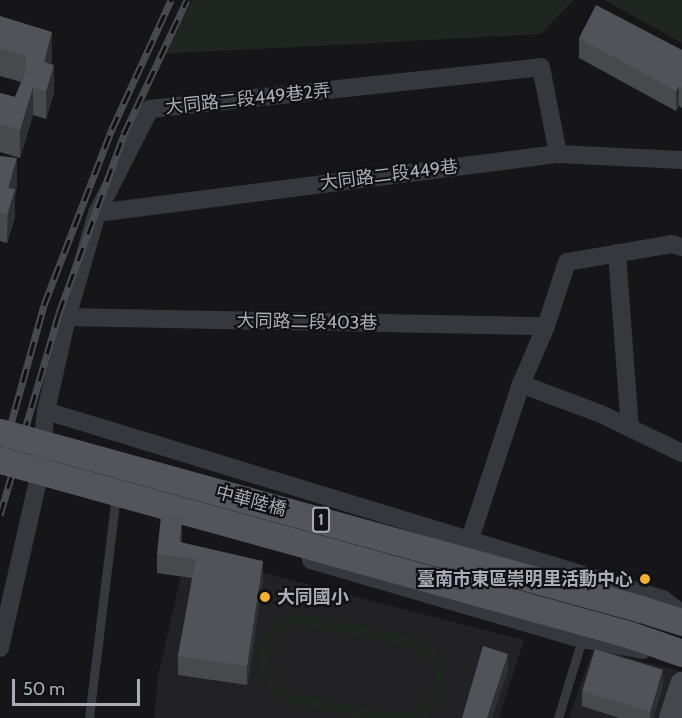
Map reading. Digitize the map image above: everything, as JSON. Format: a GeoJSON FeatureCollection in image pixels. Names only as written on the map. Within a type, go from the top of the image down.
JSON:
{"type":"FeatureCollection","features":[{"type":"Feature","properties":{"kind":"main road","name":"中華陸橋"},"geometry":{"type":"LineString","coordinates":[[0,432],[682,622]]}},
{"type":"Feature","properties":{"kind":"main road","name":"中華陸橋"},"geometry":{"type":"LineString","coordinates":[[0,460],[631,635],[682,654]]}},
{"type":"Feature","properties":{"kind":"street","name":"大同路二段449巷2弄"},"geometry":{"type":"LineString","coordinates":[[0,648],[38,481],[46,411],[67,317],[97,213],[150,109],[541,67],[558,154]]}},
{"type":"Feature","properties":{"kind":"street","name":"大同路二段449巷"},"geometry":{"type":"LineString","coordinates":[[97,213],[558,154],[682,160]]}},
{"type":"Feature","properties":{"kind":"street"},"geometry":{"type":"LineString","coordinates":[[470,539],[521,384],[546,326],[567,262],[672,244],[682,247]]}},
{"type":"Feature","properties":{"kind":"street"},"geometry":{"type":"LineString","coordinates":[[617,253],[630,428]]}},
{"type":"Feature","properties":{"kind":"street","name":"大同路二段403巷"},"geometry":{"type":"LineString","coordinates":[[67,317],[546,326]]}},
{"type":"Feature","properties":{"kind":"street"},"geometry":{"type":"LineString","coordinates":[[521,384],[630,428],[682,453]]}},
{"type":"Feature","properties":{"kind":"street"},"geometry":{"type":"LineString","coordinates":[[46,411],[663,599],[682,614]]}},
{"type":"Feature","properties":{"kind":"street"},"geometry":{"type":"LineString","coordinates":[[38,481],[582,639],[682,654]]}},
{"type":"Feature","properties":{"kind":"street"},"geometry":{"type":"LineString","coordinates":[[671,718],[682,684]]}},
{"type":"Feature","properties":{"kind":"lane"},"geometry":{"type":"LineString","coordinates":[[89,718],[115,503]]}},
{"type":"Feature","properties":{"kind":"lane"},"geometry":{"type":"LineString","coordinates":[[558,718],[582,639]]}},
{"type":"Feature","properties":{"kind":"shaded area"},"geometry":{"type":"Polygon","coordinates":[[[193,0],[574,0],[541,34],[162,54],[193,0]]]}},
{"type":"Feature","properties":{"kind":"shaded area"},"geometry":{"type":"Polygon","coordinates":[[[604,0],[682,0],[682,43],[604,0]]]}},
{"type":"Feature","properties":{"kind":"shaded area","name":"大同國小"},"geometry":{"type":"Polygon","coordinates":[[[186,553],[524,640],[499,718],[154,718],[158,676],[186,553]]]}},
{"type":"Feature","properties":{"kind":"shaded area"},"geometry":{"type":"Polygon","coordinates":[[[298,612],[421,638],[437,651],[445,667],[441,702],[427,718],[358,718],[284,703],[268,688],[260,674],[257,654],[264,634],[279,619],[298,612]],[[297,625],[278,635],[270,661],[278,684],[290,693],[401,714],[417,708],[427,699],[434,675],[429,663],[412,648],[297,625]]]}},
{"type":"Feature","properties":{"kind":"shaded area"},"geometry":{"type":"Polygon","coordinates":[[[593,648],[682,672],[682,718],[569,718],[593,648]]]}},
{"type":"Feature","properties":{"kind":"building"},"geometry":{"type":"Polygon","coordinates":[[[596,5],[682,50],[682,88],[679,86],[676,91],[579,38],[596,5]]]}},
{"type":"Feature","properties":{"kind":"building"},"geometry":{"type":"Polygon","coordinates":[[[0,16],[52,32],[44,62],[54,65],[46,91],[33,87],[20,130],[0,124],[0,93],[15,97],[25,74],[26,56],[0,48],[0,16]]]}},
{"type":"Feature","properties":{"kind":"building"},"geometry":{"type":"Polygon","coordinates":[[[0,156],[17,158],[8,188],[15,189],[7,215],[0,213],[0,156]]]}},
{"type":"Feature","properties":{"kind":"building"},"geometry":{"type":"Polygon","coordinates":[[[161,516],[182,518],[180,542],[263,561],[247,666],[178,656],[196,559],[157,554],[161,516]]]}},
{"type":"Feature","properties":{"kind":"building"},"geometry":{"type":"Polygon","coordinates":[[[483,646],[508,654],[487,718],[462,718],[483,646]]]}},
{"type":"Feature","properties":{"kind":"building"},"geometry":{"type":"Polygon","coordinates":[[[595,649],[663,670],[650,712],[582,691],[595,649]]]}},
{"type":"Feature","properties":{"kind":"railway"},"geometry":{"type":"LineString","coordinates":[[0,463],[44,305],[112,129],[171,0]]}},
{"type":"Feature","properties":{"kind":"railway"},"geometry":{"type":"LineString","coordinates":[[0,515],[59,313],[124,134],[187,0]]}},
{"type":"Feature","properties":{"kind":"place","name":"臺南市東區崇明里活動中心"},"geometry":{"type":"Point","coordinates":[645,579]}},
{"type":"Feature","properties":{"kind":"place","name":"大同國小"},"geometry":{"type":"Point","coordinates":[265,597]}}]}
